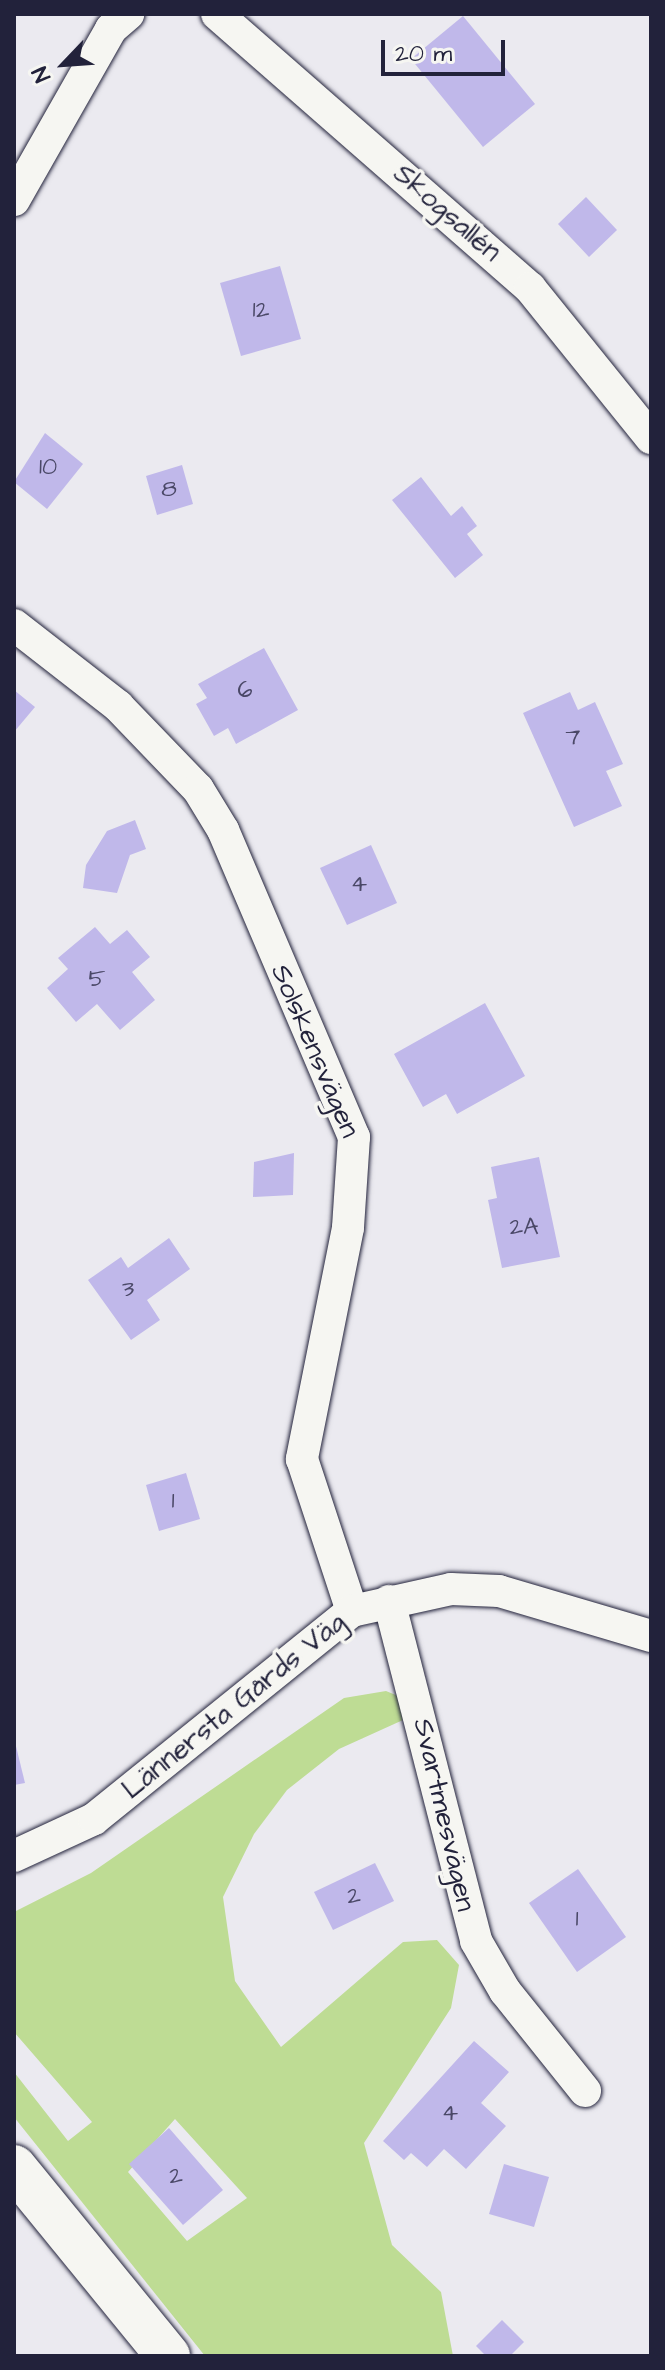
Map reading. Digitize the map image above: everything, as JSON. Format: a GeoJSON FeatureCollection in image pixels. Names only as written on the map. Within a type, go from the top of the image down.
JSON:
{"type":"FeatureCollection","features":[{"type":"Feature","properties":{"kind":"street"},"geometry":{"type":"LineString","coordinates":[[14,200],[111,29],[128,14]]}},
{"type":"Feature","properties":{"kind":"street","name":"Skogsallén"},"geometry":{"type":"LineString","coordinates":[[217,14],[530,288],[651,438]]}},
{"type":"Feature","properties":{"kind":"street","name":"Solskensvägen"},"geometry":{"type":"LineString","coordinates":[[14,625],[118,706],[198,789],[223,830],[354,1137],[348,1228],[302,1459],[352,1611]]}},
{"type":"Feature","properties":{"kind":"street","name":"Lännersta Gårds Väg"},"geometry":{"type":"LineString","coordinates":[[14,1856],[94,1819],[352,1611],[451,1589],[499,1591],[651,1636]]}},
{"type":"Feature","properties":{"kind":"street","name":"Svartmesvägen"},"geometry":{"type":"LineString","coordinates":[[389,1601],[476,1941],[505,1991],[585,2091]]}},
{"type":"Feature","properties":{"kind":"street"},"geometry":{"type":"LineString","coordinates":[[14,2167],[168,2356]]}},
{"type":"Feature","properties":{"kind":"green space"},"geometry":{"type":"Polygon","coordinates":[[[386,1691],[403,1698],[403,1720],[339,1749],[287,1790],[254,1834],[223,1897],[235,1981],[281,2047],[403,1942],[437,1940],[459,1965],[451,2008],[364,2143],[392,2245],[441,2292],[453,2356],[205,2356],[14,2117],[14,2072],[68,2141],[92,2122],[14,2032],[14,1912],[91,1873],[344,1698],[386,1691]],[[175,2119],[128,2172],[187,2241],[247,2198],[175,2119]]]}},
{"type":"Feature","properties":{"kind":"building"},"geometry":{"type":"Polygon","coordinates":[[[463,16],[535,104],[483,147],[411,59],[463,16]]]}},
{"type":"Feature","properties":{"kind":"building"},"geometry":{"type":"Polygon","coordinates":[[[586,197],[617,230],[589,257],[558,224],[586,197]]]}},
{"type":"Feature","properties":{"kind":"building"},"geometry":{"type":"Polygon","coordinates":[[[280,266],[301,339],[241,356],[220,283],[280,266]]]}},
{"type":"Feature","properties":{"kind":"building"},"geometry":{"type":"Polygon","coordinates":[[[45,433],[83,464],[47,509],[14,482],[45,433]]]}},
{"type":"Feature","properties":{"kind":"building"},"geometry":{"type":"Polygon","coordinates":[[[182,465],[193,504],[157,515],[146,476],[182,465]]]}},
{"type":"Feature","properties":{"kind":"building"},"geometry":{"type":"Polygon","coordinates":[[[421,477],[451,516],[462,506],[477,526],[467,534],[483,555],[455,578],[392,500],[421,477]]]}},
{"type":"Feature","properties":{"kind":"building"},"geometry":{"type":"Polygon","coordinates":[[[264,648],[298,710],[236,744],[228,728],[214,736],[196,704],[207,698],[198,684],[264,648]]]}},
{"type":"Feature","properties":{"kind":"building"},"geometry":{"type":"Polygon","coordinates":[[[14,690],[35,707],[14,732],[14,690]]]}},
{"type":"Feature","properties":{"kind":"building"},"geometry":{"type":"Polygon","coordinates":[[[570,692],[578,710],[595,702],[623,764],[606,771],[622,806],[574,827],[523,713],[570,692]]]}},
{"type":"Feature","properties":{"kind":"building"},"geometry":{"type":"Polygon","coordinates":[[[135,820],[146,849],[130,855],[117,893],[83,888],[86,865],[107,831],[135,820]]]}},
{"type":"Feature","properties":{"kind":"building"},"geometry":{"type":"Polygon","coordinates":[[[371,845],[397,903],[347,925],[320,868],[371,845]]]}},
{"type":"Feature","properties":{"kind":"building"},"geometry":{"type":"Polygon","coordinates":[[[95,927],[110,944],[127,930],[150,957],[132,972],[155,1000],[120,1030],[97,1004],[76,1022],[47,988],[68,969],[58,958],[95,927]]]}},
{"type":"Feature","properties":{"kind":"building"},"geometry":{"type":"Polygon","coordinates":[[[485,1003],[525,1076],[457,1114],[446,1094],[423,1107],[394,1054],[485,1003]]]}},
{"type":"Feature","properties":{"kind":"building"},"geometry":{"type":"Polygon","coordinates":[[[294,1153],[293,1195],[253,1197],[254,1162],[294,1153]]]}},
{"type":"Feature","properties":{"kind":"building"},"geometry":{"type":"Polygon","coordinates":[[[539,1157],[560,1257],[502,1268],[488,1200],[497,1198],[491,1167],[539,1157]]]}},
{"type":"Feature","properties":{"kind":"building"},"geometry":{"type":"Polygon","coordinates":[[[169,1238],[190,1269],[147,1300],[160,1320],[131,1340],[88,1280],[121,1257],[128,1268],[169,1238]]]}},
{"type":"Feature","properties":{"kind":"building"},"geometry":{"type":"Polygon","coordinates":[[[186,1473],[200,1519],[159,1531],[146,1485],[186,1473]]]}},
{"type":"Feature","properties":{"kind":"building"},"geometry":{"type":"Polygon","coordinates":[[[14,1738],[25,1783],[14,1785],[14,1738]]]}},
{"type":"Feature","properties":{"kind":"building"},"geometry":{"type":"Polygon","coordinates":[[[375,1863],[394,1901],[333,1930],[314,1892],[375,1863]]]}},
{"type":"Feature","properties":{"kind":"building"},"geometry":{"type":"Polygon","coordinates":[[[578,1869],[626,1937],[577,1972],[529,1903],[578,1869]]]}},
{"type":"Feature","properties":{"kind":"building"},"geometry":{"type":"Polygon","coordinates":[[[474,2041],[509,2072],[481,2103],[506,2126],[466,2169],[444,2149],[427,2167],[411,2153],[404,2160],[383,2141],[474,2041]]]}},
{"type":"Feature","properties":{"kind":"building"},"geometry":{"type":"Polygon","coordinates":[[[169,2128],[223,2190],[183,2225],[129,2164],[169,2128]]]}},
{"type":"Feature","properties":{"kind":"building"},"geometry":{"type":"Polygon","coordinates":[[[504,2164],[549,2177],[534,2227],[489,2214],[504,2164]]]}},
{"type":"Feature","properties":{"kind":"building"},"geometry":{"type":"Polygon","coordinates":[[[502,2320],[524,2342],[510,2356],[486,2356],[476,2346],[502,2320]]]}}]}
